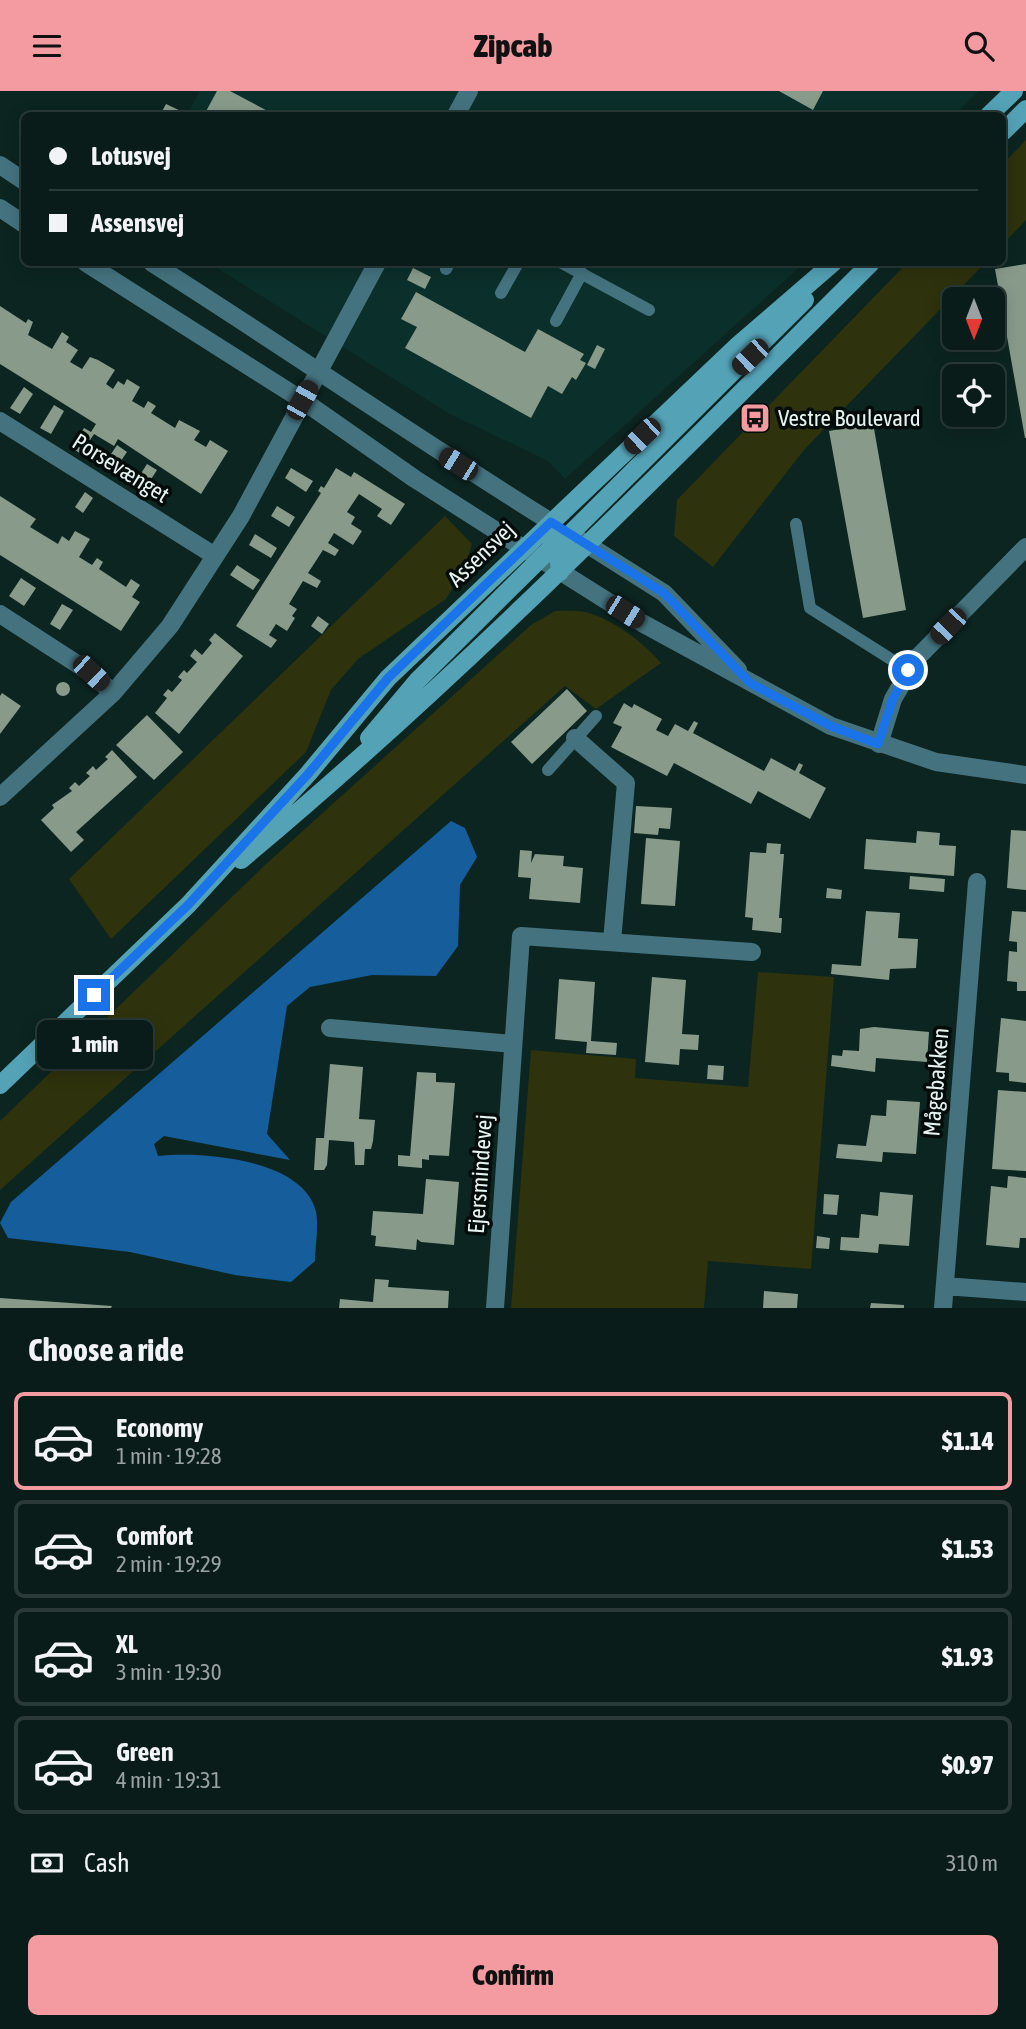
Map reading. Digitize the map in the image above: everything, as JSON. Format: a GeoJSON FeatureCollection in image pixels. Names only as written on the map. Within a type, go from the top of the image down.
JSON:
{"type":"FeatureCollection","features":[{"type":"Feature","properties":{"kind":"main road"},"geometry":{"type":"LineString","coordinates":[[992,112],[1014,91]]}},
{"type":"Feature","properties":{"kind":"main road"},"geometry":{"type":"LineString","coordinates":[[1006,129],[1026,109]]}},
{"type":"Feature","properties":{"kind":"main road","name":"Assensvej"},"geometry":{"type":"LineString","coordinates":[[188,905],[308,774],[388,678],[738,345],[829,266]]}},
{"type":"Feature","properties":{"kind":"main road"},"geometry":{"type":"LineString","coordinates":[[560,572],[558,552],[570,534],[839,266]]}},
{"type":"Feature","properties":{"kind":"main road","name":"Assensvej"},"geometry":{"type":"LineString","coordinates":[[0,1085],[188,905],[325,790],[589,545],[868,266]]}},
{"type":"Feature","properties":{"kind":"main road"},"geometry":{"type":"LineString","coordinates":[[325,790],[416,681],[540,559],[554,539],[551,522]]}},
{"type":"Feature","properties":{"kind":"street"},"geometry":{"type":"LineString","coordinates":[[458,112],[469,91]]}},
{"type":"Feature","properties":{"kind":"street"},"geometry":{"type":"LineString","coordinates":[[0,165],[21,179]]}},
{"type":"Feature","properties":{"kind":"street"},"geometry":{"type":"LineString","coordinates":[[0,208],[21,222]]}},
{"type":"Feature","properties":{"kind":"street"},"geometry":{"type":"LineString","coordinates":[[91,266],[302,400],[415,479],[560,572],[642,623],[750,683],[831,726],[878,744],[936,762],[1026,775]]}},
{"type":"Feature","properties":{"kind":"street"},"geometry":{"type":"LineString","coordinates":[[157,266],[254,328],[317,373],[664,593],[750,683]]}},
{"type":"Feature","properties":{"kind":"street"},"geometry":{"type":"LineString","coordinates":[[0,797],[113,693],[170,626],[215,556],[375,266]]}},
{"type":"Feature","properties":{"kind":"street","name":"Porsevænget"},"geometry":{"type":"LineString","coordinates":[[0,421],[215,556]]}},
{"type":"Feature","properties":{"kind":"street"},"geometry":{"type":"LineString","coordinates":[[878,744],[893,699],[908,670],[1026,547]]}},
{"type":"Feature","properties":{"kind":"street"},"geometry":{"type":"LineString","coordinates":[[0,614],[91,673],[113,693]]}},
{"type":"Feature","properties":{"kind":"street"},"geometry":{"type":"LineString","coordinates":[[575,738],[626,783],[612,941]]}},
{"type":"Feature","properties":{"kind":"street","name":"Mågebakken"},"geometry":{"type":"LineString","coordinates":[[943,1308],[977,882]]}},
{"type":"Feature","properties":{"kind":"street","name":"Ejersmindevej"},"geometry":{"type":"LineString","coordinates":[[495,1308],[521,936],[752,951]]}},
{"type":"Feature","properties":{"kind":"street"},"geometry":{"type":"LineString","coordinates":[[330,1028],[513,1044]]}},
{"type":"Feature","properties":{"kind":"street"},"geometry":{"type":"LineString","coordinates":[[945,1286],[1026,1292]]}},
{"type":"Feature","properties":{"kind":"lane"},"geometry":{"type":"LineString","coordinates":[[501,293],[516,266]]}},
{"type":"Feature","properties":{"kind":"lane"},"geometry":{"type":"LineString","coordinates":[[568,266],[649,310]]}},
{"type":"Feature","properties":{"kind":"lane"},"geometry":{"type":"LineString","coordinates":[[556,321],[582,273]]}},
{"type":"Feature","properties":{"kind":"lane"},"geometry":{"type":"LineString","coordinates":[[796,524],[810,608],[908,670]]}},
{"type":"Feature","properties":{"kind":"lane"},"geometry":{"type":"LineString","coordinates":[[548,770],[596,716]]}},
{"type":"Feature","properties":{"kind":"shaded area"},"geometry":{"type":"Polygon","coordinates":[[[200,91],[979,91],[957,112],[189,112],[200,91]]]}},
{"type":"Feature","properties":{"kind":"shaded area"},"geometry":{"type":"Polygon","coordinates":[[[1026,140],[1026,220],[1006,241],[1006,161],[1026,140]]]}},
{"type":"Feature","properties":{"kind":"shaded area"},"geometry":{"type":"Polygon","coordinates":[[[214,266],[801,266],[565,479],[548,461],[448,413],[214,266]]]}},
{"type":"Feature","properties":{"kind":"shaded area"},"geometry":{"type":"Polygon","coordinates":[[[904,266],[982,266],[962,287],[942,287],[942,307],[804,450],[713,567],[674,536],[677,500],[904,266]]]}},
{"type":"Feature","properties":{"kind":"shaded area"},"geometry":{"type":"Polygon","coordinates":[[[445,516],[472,544],[465,567],[446,599],[358,659],[331,690],[306,752],[111,939],[69,879],[445,516]]]}},
{"type":"Feature","properties":{"kind":"shaded area"},"geometry":{"type":"Polygon","coordinates":[[[555,611],[585,612],[609,621],[646,647],[661,663],[596,709],[565,686],[0,1190],[0,1121],[265,865],[531,625],[555,611]]]}},
{"type":"Feature","properties":{"kind":"shaded area"},"geometry":{"type":"Polygon","coordinates":[[[758,972],[834,977],[811,1269],[708,1261],[704,1308],[511,1308],[531,1050],[636,1059],[635,1078],[748,1087],[758,972]]]}},
{"type":"Feature","properties":{"kind":"water"},"geometry":{"type":"Polygon","coordinates":[[[451,821],[465,828],[477,857],[460,885],[458,946],[436,976],[372,975],[310,987],[287,1006],[267,1134],[290,1160],[164,1136],[154,1144],[158,1156],[200,1155],[249,1162],[292,1180],[308,1194],[316,1212],[315,1261],[291,1282],[235,1275],[130,1252],[8,1238],[0,1223],[11,1202],[451,821]]]}},
{"type":"Feature","properties":{"kind":"building"},"geometry":{"type":"Polygon","coordinates":[[[217,91],[230,91],[269,112],[206,112],[217,91]]]}},
{"type":"Feature","properties":{"kind":"building"},"geometry":{"type":"Polygon","coordinates":[[[779,91],[823,91],[813,110],[779,91]]]}},
{"type":"Feature","properties":{"kind":"building"},"geometry":{"type":"Polygon","coordinates":[[[166,104],[183,112],[162,112],[166,104]]]}},
{"type":"Feature","properties":{"kind":"building"},"geometry":{"type":"Polygon","coordinates":[[[1026,264],[1026,438],[1005,325],[1005,287],[998,287],[995,269],[1026,264]]]}},
{"type":"Feature","properties":{"kind":"building"},"geometry":{"type":"Polygon","coordinates":[[[413,268],[431,277],[425,289],[407,280],[413,268]]]}},
{"type":"Feature","properties":{"kind":"building"},"geometry":{"type":"Polygon","coordinates":[[[416,292],[525,352],[538,329],[584,354],[580,360],[586,363],[576,380],[572,377],[562,394],[548,386],[531,418],[405,348],[417,327],[401,319],[416,292]]]}},
{"type":"Feature","properties":{"kind":"building"},"geometry":{"type":"Polygon","coordinates":[[[0,306],[26,323],[28,319],[33,322],[28,335],[52,349],[62,332],[69,337],[66,342],[78,350],[70,362],[82,369],[90,357],[98,360],[115,370],[106,384],[113,389],[118,381],[124,385],[127,379],[140,387],[132,401],[144,408],[148,401],[156,406],[151,413],[175,428],[179,420],[200,431],[194,440],[206,447],[210,440],[228,451],[201,494],[118,439],[114,446],[94,434],[81,454],[72,448],[84,428],[91,432],[96,424],[0,364],[0,306]]]}},
{"type":"Feature","properties":{"kind":"building"},"geometry":{"type":"Polygon","coordinates":[[[597,345],[605,349],[595,369],[587,365],[597,345]]]}},
{"type":"Feature","properties":{"kind":"building"},"geometry":{"type":"Polygon","coordinates":[[[24,387],[33,394],[20,414],[10,408],[24,387]]]}},
{"type":"Feature","properties":{"kind":"building"},"geometry":{"type":"Polygon","coordinates":[[[54,405],[64,411],[51,434],[40,428],[54,405]]]}},
{"type":"Feature","properties":{"kind":"building"},"geometry":{"type":"Polygon","coordinates":[[[873,423],[906,610],[863,618],[829,431],[873,423]]]}},
{"type":"Feature","properties":{"kind":"building"},"geometry":{"type":"Polygon","coordinates":[[[117,445],[127,452],[114,471],[104,465],[117,445]]]}},
{"type":"Feature","properties":{"kind":"building"},"geometry":{"type":"Polygon","coordinates":[[[147,464],[157,470],[143,492],[133,486],[147,464]]]}},
{"type":"Feature","properties":{"kind":"building"},"geometry":{"type":"Polygon","coordinates":[[[291,468],[313,481],[306,492],[285,478],[291,468]]]}},
{"type":"Feature","properties":{"kind":"building"},"geometry":{"type":"Polygon","coordinates":[[[336,468],[351,477],[354,472],[405,504],[391,525],[377,516],[382,509],[359,494],[347,512],[355,517],[351,524],[362,531],[353,545],[334,533],[328,543],[339,550],[335,556],[323,550],[308,573],[321,581],[317,588],[303,581],[289,604],[297,609],[292,616],[295,618],[287,631],[276,624],[269,635],[277,640],[271,648],[236,626],[321,493],[318,491],[321,486],[324,488],[336,468]]]}},
{"type":"Feature","properties":{"kind":"building"},"geometry":{"type":"Polygon","coordinates":[[[85,492],[93,498],[83,513],[75,507],[85,492]]]}},
{"type":"Feature","properties":{"kind":"building"},"geometry":{"type":"Polygon","coordinates":[[[0,496],[36,519],[30,527],[58,544],[62,536],[69,541],[75,531],[90,539],[79,557],[92,565],[97,558],[103,562],[99,569],[126,587],[131,579],[140,585],[132,597],[140,602],[121,631],[0,555],[0,496]]]}},
{"type":"Feature","properties":{"kind":"building"},"geometry":{"type":"Polygon","coordinates":[[[277,506],[295,517],[289,527],[271,516],[277,506]]]}},
{"type":"Feature","properties":{"kind":"building"},"geometry":{"type":"Polygon","coordinates":[[[255,534],[277,548],[271,558],[249,545],[255,534]]]}},
{"type":"Feature","properties":{"kind":"building"},"geometry":{"type":"Polygon","coordinates":[[[237,565],[260,580],[253,590],[230,575],[237,565]]]}},
{"type":"Feature","properties":{"kind":"building"},"geometry":{"type":"Polygon","coordinates":[[[21,578],[36,588],[24,606],[9,596],[21,578]]]}},
{"type":"Feature","properties":{"kind":"building"},"geometry":{"type":"Polygon","coordinates":[[[62,604],[73,610],[60,630],[50,624],[62,604]]]}},
{"type":"Feature","properties":{"kind":"building"},"geometry":{"type":"Polygon","coordinates":[[[318,616],[329,624],[322,634],[311,626],[318,616]]]}},
{"type":"Feature","properties":{"kind":"building"},"geometry":{"type":"Polygon","coordinates":[[[215,633],[243,656],[179,734],[155,713],[167,698],[163,695],[168,689],[172,692],[182,680],[178,677],[184,670],[187,673],[197,662],[190,656],[195,649],[202,655],[212,643],[209,640],[215,633]]]}},
{"type":"Feature","properties":{"kind":"building"},"geometry":{"type":"Polygon","coordinates":[[[63,682],[68,684],[68,694],[63,696],[58,694],[56,689],[58,684],[63,682]]]}},
{"type":"Feature","properties":{"kind":"building"},"geometry":{"type":"Polygon","coordinates":[[[567,689],[587,711],[532,764],[511,742],[567,689]]]}},
{"type":"Feature","properties":{"kind":"building"},"geometry":{"type":"Polygon","coordinates":[[[2,693],[21,706],[0,734],[0,696],[2,693]]]}},
{"type":"Feature","properties":{"kind":"building"},"geometry":{"type":"Polygon","coordinates":[[[624,703],[632,708],[634,704],[662,719],[656,730],[668,736],[675,724],[688,731],[694,721],[698,723],[693,733],[764,771],[771,758],[795,771],[799,763],[803,765],[799,773],[826,788],[810,819],[758,791],[751,804],[674,763],[667,776],[611,747],[622,727],[613,723],[624,703]]]}},
{"type":"Feature","properties":{"kind":"building"},"geometry":{"type":"Polygon","coordinates":[[[147,715],[183,752],[154,780],[116,745],[147,715]]]}},
{"type":"Feature","properties":{"kind":"building"},"geometry":{"type":"Polygon","coordinates":[[[112,750],[137,777],[76,832],[84,840],[71,852],[41,820],[54,808],[52,805],[72,791],[69,788],[75,782],[79,786],[90,776],[86,773],[93,766],[96,770],[108,759],[105,757],[112,750]]]}},
{"type":"Feature","properties":{"kind":"building"},"geometry":{"type":"Polygon","coordinates":[[[636,806],[672,808],[670,829],[659,828],[658,835],[634,833],[636,806]]]}},
{"type":"Feature","properties":{"kind":"building"},"geometry":{"type":"Polygon","coordinates":[[[1011,830],[1026,831],[1026,890],[1007,888],[1011,830]]]}},
{"type":"Feature","properties":{"kind":"building"},"geometry":{"type":"Polygon","coordinates":[[[917,831],[940,833],[939,845],[956,846],[954,876],[864,869],[866,839],[916,843],[917,831]]]}},
{"type":"Feature","properties":{"kind":"building"},"geometry":{"type":"Polygon","coordinates":[[[646,838],[680,841],[675,906],[641,904],[646,838]]]}},
{"type":"Feature","properties":{"kind":"building"},"geometry":{"type":"Polygon","coordinates":[[[767,843],[781,844],[780,854],[784,854],[779,918],[782,918],[781,933],[752,930],[753,918],[745,917],[750,852],[766,853],[767,843]]]}},
{"type":"Feature","properties":{"kind":"building"},"geometry":{"type":"Polygon","coordinates":[[[520,850],[532,851],[531,863],[535,854],[564,856],[563,866],[583,868],[580,903],[529,899],[531,878],[518,877],[520,850]]]}},
{"type":"Feature","properties":{"kind":"building"},"geometry":{"type":"Polygon","coordinates":[[[910,876],[945,879],[944,892],[909,889],[910,876]]]}},
{"type":"Feature","properties":{"kind":"building"},"geometry":{"type":"Polygon","coordinates":[[[827,888],[842,890],[841,899],[826,898],[827,888]]]}},
{"type":"Feature","properties":{"kind":"building"},"geometry":{"type":"Polygon","coordinates":[[[866,911],[900,913],[898,938],[918,939],[916,968],[890,969],[889,980],[831,974],[832,964],[861,966],[866,911]]]}},
{"type":"Feature","properties":{"kind":"building"},"geometry":{"type":"Polygon","coordinates":[[[1012,911],[1026,912],[1026,991],[1017,991],[1017,982],[1007,981],[1009,951],[1017,952],[1017,942],[1009,941],[1012,911]]]}},
{"type":"Feature","properties":{"kind":"building"},"geometry":{"type":"Polygon","coordinates":[[[652,977],[686,980],[682,1034],[699,1035],[698,1050],[680,1049],[679,1065],[645,1062],[652,977]]]}},
{"type":"Feature","properties":{"kind":"building"},"geometry":{"type":"Polygon","coordinates":[[[559,979],[595,982],[591,1041],[617,1043],[616,1055],[586,1053],[587,1042],[555,1039],[559,979]]]}},
{"type":"Feature","properties":{"kind":"building"},"geometry":{"type":"Polygon","coordinates":[[[1001,1018],[1026,1021],[1026,1083],[1009,1081],[1009,1073],[996,1072],[1001,1018]]]}},
{"type":"Feature","properties":{"kind":"building"},"geometry":{"type":"Polygon","coordinates":[[[874,1027],[929,1032],[927,1062],[876,1058],[875,1072],[831,1066],[832,1055],[842,1056],[843,1050],[859,1051],[860,1029],[874,1027]]]}},
{"type":"Feature","properties":{"kind":"building"},"geometry":{"type":"Polygon","coordinates":[[[330,1064],[363,1067],[359,1119],[375,1120],[373,1141],[371,1149],[365,1149],[364,1165],[355,1165],[354,1142],[329,1140],[327,1165],[324,1170],[314,1170],[316,1138],[324,1138],[330,1064]]]}},
{"type":"Feature","properties":{"kind":"building"},"geometry":{"type":"Polygon","coordinates":[[[708,1065],[724,1066],[723,1080],[707,1079],[708,1065]]]}},
{"type":"Feature","properties":{"kind":"building"},"geometry":{"type":"Polygon","coordinates":[[[417,1072],[436,1073],[436,1082],[455,1083],[449,1156],[429,1155],[429,1160],[422,1159],[422,1168],[398,1166],[398,1155],[410,1156],[417,1072]]]}},
{"type":"Feature","properties":{"kind":"building"},"geometry":{"type":"Polygon","coordinates":[[[998,1090],[1026,1092],[1026,1171],[992,1169],[998,1090]]]}},
{"type":"Feature","properties":{"kind":"building"},"geometry":{"type":"Polygon","coordinates":[[[887,1100],[920,1102],[916,1154],[883,1152],[882,1162],[836,1158],[838,1144],[866,1146],[871,1115],[886,1116],[887,1100]]]}},
{"type":"Feature","properties":{"kind":"building"},"geometry":{"type":"Polygon","coordinates":[[[1008,1176],[1026,1178],[1026,1238],[1020,1238],[1019,1248],[986,1245],[991,1186],[1007,1188],[1008,1176]]]}},
{"type":"Feature","properties":{"kind":"building"},"geometry":{"type":"Polygon","coordinates":[[[426,1179],[459,1182],[454,1245],[421,1242],[417,1239],[416,1250],[375,1246],[376,1236],[371,1235],[373,1211],[423,1214],[426,1179]]]}},
{"type":"Feature","properties":{"kind":"building"},"geometry":{"type":"Polygon","coordinates":[[[880,1192],[913,1195],[909,1246],[879,1244],[878,1253],[840,1250],[841,1237],[859,1238],[861,1214],[878,1216],[880,1192]]]}},
{"type":"Feature","properties":{"kind":"building"},"geometry":{"type":"Polygon","coordinates":[[[824,1194],[839,1195],[837,1215],[823,1214],[824,1194]]]}},
{"type":"Feature","properties":{"kind":"building"},"geometry":{"type":"Polygon","coordinates":[[[817,1236],[830,1238],[829,1249],[816,1248],[817,1236]]]}},
{"type":"Feature","properties":{"kind":"building"},"geometry":{"type":"Polygon","coordinates":[[[375,1279],[389,1280],[388,1287],[449,1291],[448,1308],[339,1308],[340,1299],[373,1302],[375,1279]]]}},
{"type":"Feature","properties":{"kind":"building"},"geometry":{"type":"Polygon","coordinates":[[[764,1291],[798,1294],[797,1308],[763,1308],[764,1291]]]}},
{"type":"Feature","properties":{"kind":"building"},"geometry":{"type":"Polygon","coordinates":[[[0,1298],[112,1306],[0,1308],[0,1298]]]}},
{"type":"Feature","properties":{"kind":"building"},"geometry":{"type":"Polygon","coordinates":[[[871,1303],[904,1305],[904,1308],[870,1308],[871,1303]]]}},
{"type":"Feature","properties":{"kind":"place","name":"Vestre Boulevard"},"geometry":{"type":"Point","coordinates":[755,418]}},
{"type":"Feature","properties":{"kind":"route"},"geometry":{"type":"LineString","coordinates":[[94,995],[188,905],[308,774],[388,678],[551,522],[664,593],[750,683],[831,726],[878,744],[893,699],[908,670]]}}]}
